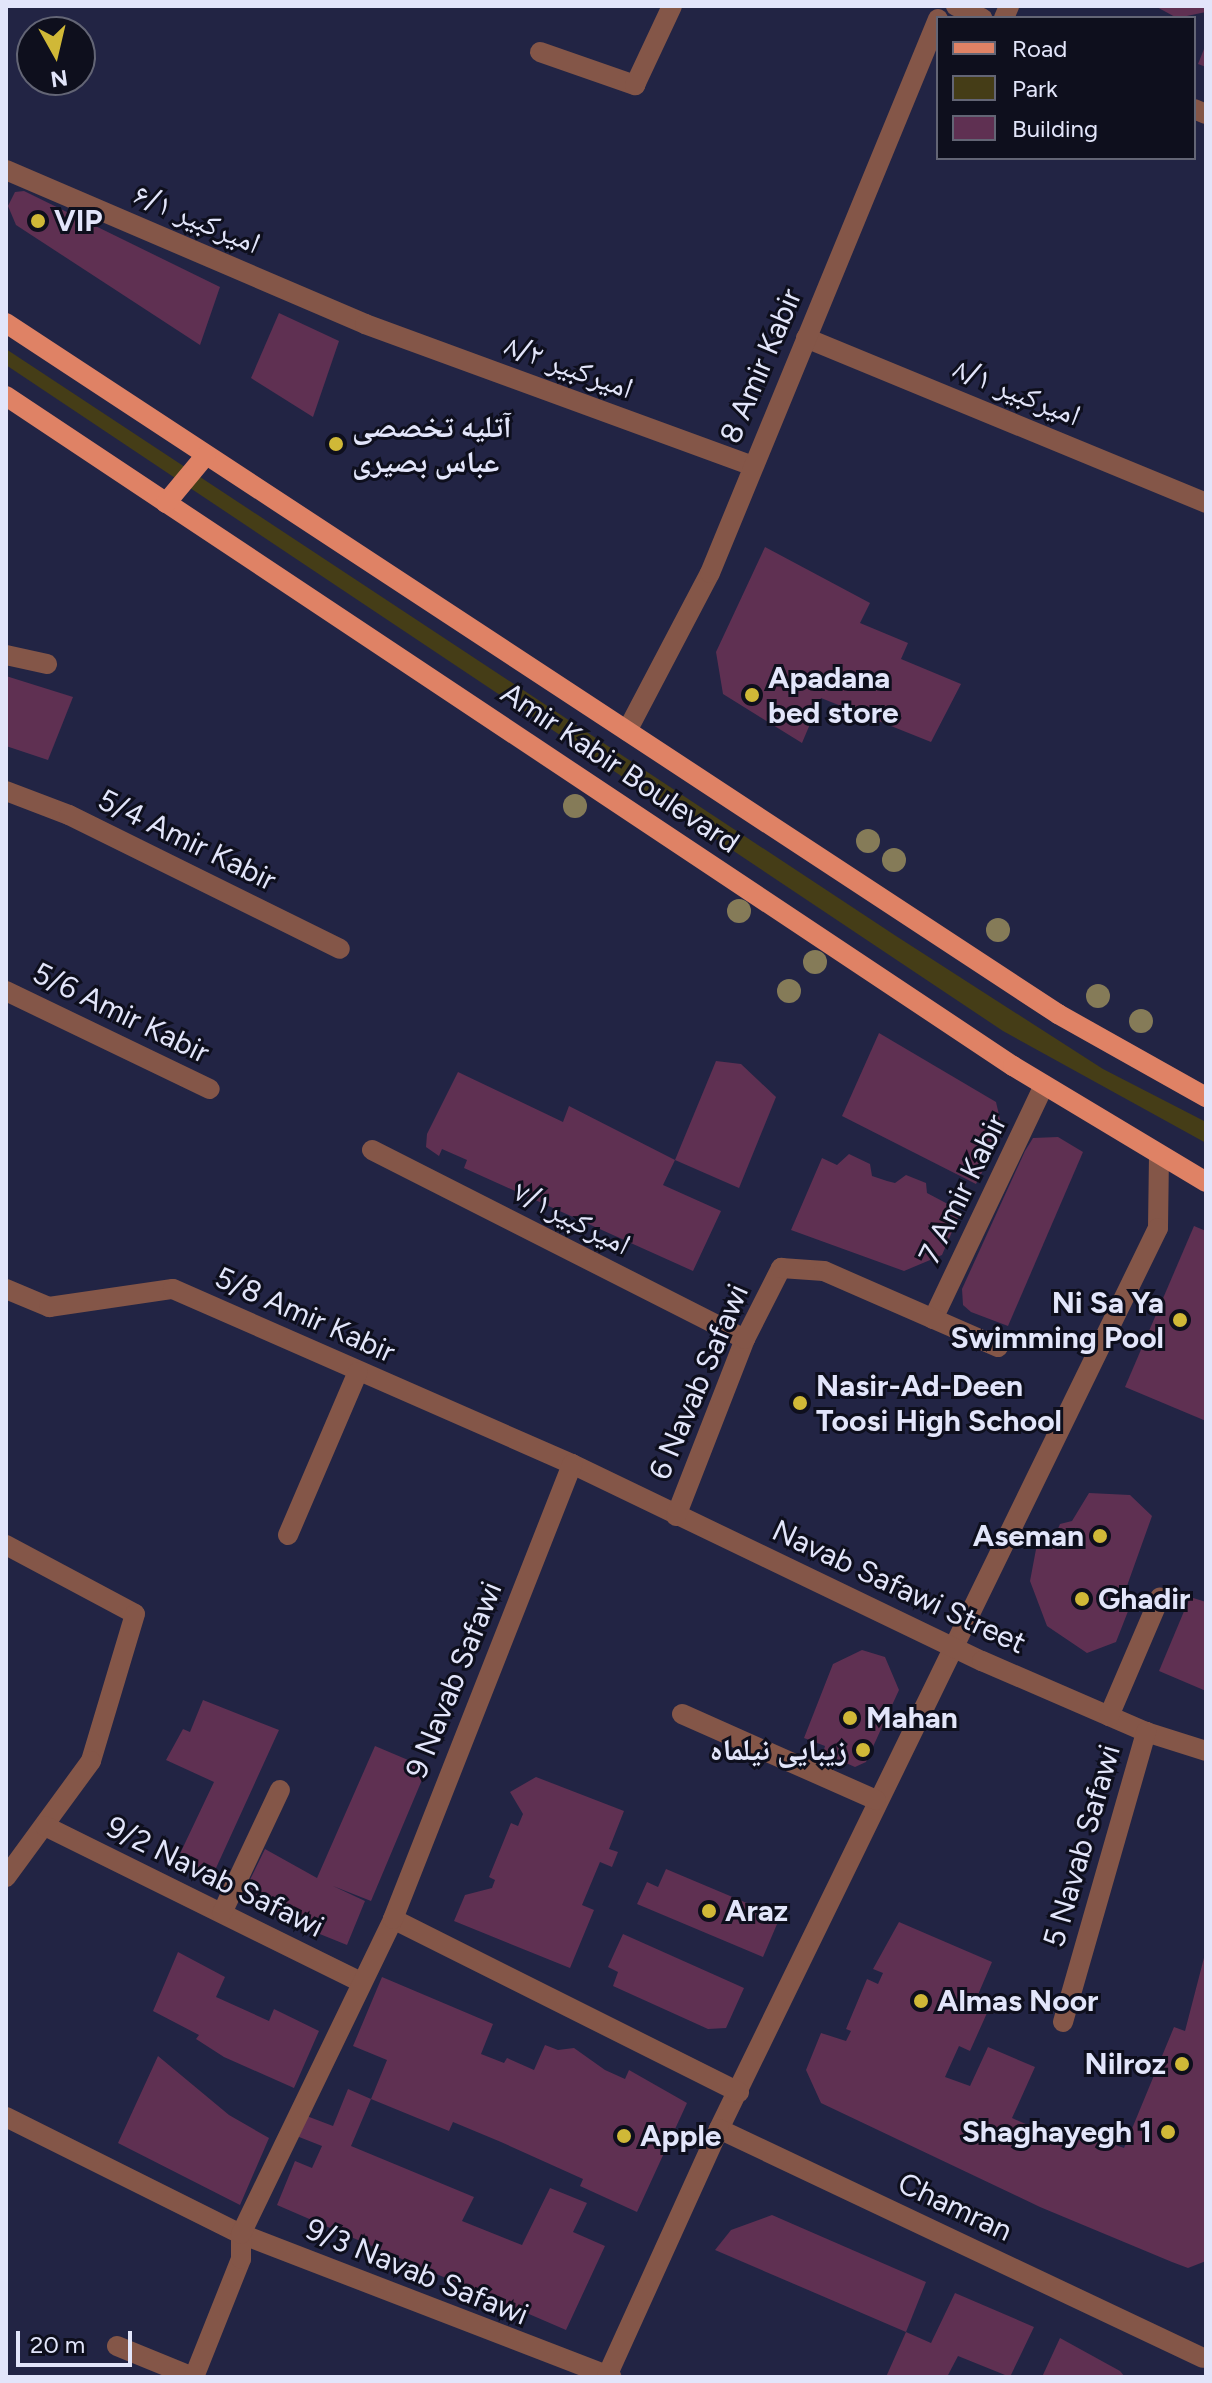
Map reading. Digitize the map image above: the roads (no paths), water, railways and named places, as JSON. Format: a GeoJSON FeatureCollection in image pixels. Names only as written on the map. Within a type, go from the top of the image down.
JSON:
{"type":"FeatureCollection","features":[{"type":"Feature","properties":{"kind":"main road","name":"Amir Kabir Boulevard"},"geometry":{"type":"LineString","coordinates":[[6,323],[1058,1014],[1206,1097]]}},
{"type":"Feature","properties":{"kind":"main road","name":"Amir Kabir Boulevard"},"geometry":{"type":"LineString","coordinates":[[6,396],[1044,1085],[1206,1182]]}},
{"type":"Feature","properties":{"kind":"main road"},"geometry":{"type":"LineString","coordinates":[[166,503],[206,455]]}},
{"type":"Feature","properties":{"kind":"street"},"geometry":{"type":"LineString","coordinates":[[540,52],[635,85],[672,6]]}},
{"type":"Feature","properties":{"kind":"street"},"geometry":{"type":"LineString","coordinates":[[956,6],[978,16]]}},
{"type":"Feature","properties":{"kind":"street","name":"8 Amir Kabir"},"geometry":{"type":"LineString","coordinates":[[627,731],[710,573],[936,23]]}},
{"type":"Feature","properties":{"kind":"street","name":"امیرکبیر ۶/۱"},"geometry":{"type":"LineString","coordinates":[[6,170],[365,324]]}},
{"type":"Feature","properties":{"kind":"street","name":"امیرکبیر ۸/۲"},"geometry":{"type":"LineString","coordinates":[[365,324],[752,466]]}},
{"type":"Feature","properties":{"kind":"street","name":"امیرکبیر ۸/۱"},"geometry":{"type":"LineString","coordinates":[[806,338],[1206,503]]}},
{"type":"Feature","properties":{"kind":"street"},"geometry":{"type":"LineString","coordinates":[[6,655],[47,664]]}},
{"type":"Feature","properties":{"kind":"street","name":"5/4 Amir Kabir"},"geometry":{"type":"LineString","coordinates":[[6,791],[69,815],[340,949]]}},
{"type":"Feature","properties":{"kind":"street","name":"5/6 Amir Kabir"},"geometry":{"type":"LineString","coordinates":[[6,991],[210,1089]]}},
{"type":"Feature","properties":{"kind":"street","name":"7 Amir Kabir"},"geometry":{"type":"LineString","coordinates":[[933,1319],[1044,1085]]}},
{"type":"Feature","properties":{"kind":"street","name":"امیرکبیر۷/۱"},"geometry":{"type":"LineString","coordinates":[[372,1150],[745,1339]]}},
{"type":"Feature","properties":{"kind":"street"},"geometry":{"type":"LineString","coordinates":[[609,2376],[719,2129],[876,1800],[1158,1228],[1159,1156]]}},
{"type":"Feature","properties":{"kind":"street","name":"6 Navab Safawi"},"geometry":{"type":"LineString","coordinates":[[676,1516],[745,1339],[781,1268],[824,1271],[933,1319]]}},
{"type":"Feature","properties":{"kind":"street","name":"5/8 Amir Kabir"},"geometry":{"type":"LineString","coordinates":[[6,1289],[49,1307],[173,1289],[572,1464]]}},
{"type":"Feature","properties":{"kind":"street"},"geometry":{"type":"LineString","coordinates":[[933,1319],[998,1347]]}},
{"type":"Feature","properties":{"kind":"street"},"geometry":{"type":"LineString","coordinates":[[288,1535],[358,1372]]}},
{"type":"Feature","properties":{"kind":"street","name":"Navab Safawi Street"},"geometry":{"type":"LineString","coordinates":[[572,1464],[951,1647],[1146,1732],[1206,1751]]}},
{"type":"Feature","properties":{"kind":"street","name":"9 Navab Safawi"},"geometry":{"type":"LineString","coordinates":[[194,2377],[241,2259],[241,2234],[359,1981],[393,1919],[572,1464]]}},
{"type":"Feature","properties":{"kind":"street"},"geometry":{"type":"LineString","coordinates":[[6,1545],[135,1614],[91,1761],[10,1876]]}},
{"type":"Feature","properties":{"kind":"street"},"geometry":{"type":"LineString","coordinates":[[1109,1716],[1160,1597]]}},
{"type":"Feature","properties":{"kind":"street"},"geometry":{"type":"LineString","coordinates":[[682,1714],[876,1800]]}},
{"type":"Feature","properties":{"kind":"street","name":"5 Navab Safawi"},"geometry":{"type":"LineString","coordinates":[[1063,2022],[1146,1732]]}},
{"type":"Feature","properties":{"kind":"street"},"geometry":{"type":"LineString","coordinates":[[222,1913],[280,1790]]}},
{"type":"Feature","properties":{"kind":"street","name":"9/2 Navab Safawi"},"geometry":{"type":"LineString","coordinates":[[45,1826],[359,1981]]}},
{"type":"Feature","properties":{"kind":"street"},"geometry":{"type":"LineString","coordinates":[[393,1919],[739,2092]]}},
{"type":"Feature","properties":{"kind":"street"},"geometry":{"type":"LineString","coordinates":[[6,2117],[241,2234]]}},
{"type":"Feature","properties":{"kind":"street","name":"Chamran"},"geometry":{"type":"LineString","coordinates":[[719,2129],[1201,2363]]}},
{"type":"Feature","properties":{"kind":"street","name":"9/3 Navab Safawi"},"geometry":{"type":"LineString","coordinates":[[241,2234],[572,2366],[609,2376]]}},
{"type":"Feature","properties":{"kind":"street"},"geometry":{"type":"LineString","coordinates":[[117,2346],[194,2377]]}},
{"type":"Feature","properties":{"kind":"place","name":"VIP"},"geometry":{"type":"Point","coordinates":[38,221]}},
{"type":"Feature","properties":{"kind":"place","name":"آتلیه تخصصی عباس بصیری"},"geometry":{"type":"Point","coordinates":[336,444]}},
{"type":"Feature","properties":{"kind":"place","name":"Apadana bed store"},"geometry":{"type":"Point","coordinates":[752,695]}},
{"type":"Feature","properties":{"kind":"place","name":"Ni Sa Ya Swimming Pool"},"geometry":{"type":"Point","coordinates":[1180,1320]}},
{"type":"Feature","properties":{"kind":"place","name":"Nasir-Ad-Deen Toosi High School"},"geometry":{"type":"Point","coordinates":[800,1403]}},
{"type":"Feature","properties":{"kind":"place","name":"Aseman"},"geometry":{"type":"Point","coordinates":[1100,1536]}},
{"type":"Feature","properties":{"kind":"place","name":"Ghadir"},"geometry":{"type":"Point","coordinates":[1082,1599]}},
{"type":"Feature","properties":{"kind":"place","name":"Mahan"},"geometry":{"type":"Point","coordinates":[850,1718]}},
{"type":"Feature","properties":{"kind":"place","name":"زیبایی نیلماه"},"geometry":{"type":"Point","coordinates":[863,1750]}},
{"type":"Feature","properties":{"kind":"place","name":"Araz"},"geometry":{"type":"Point","coordinates":[709,1911]}},
{"type":"Feature","properties":{"kind":"place","name":"Almas Noor"},"geometry":{"type":"Point","coordinates":[921,2001]}},
{"type":"Feature","properties":{"kind":"place","name":"Nilroz"},"geometry":{"type":"Point","coordinates":[1182,2064]}},
{"type":"Feature","properties":{"kind":"place","name":"Shaghayegh 1"},"geometry":{"type":"Point","coordinates":[1168,2132]}},
{"type":"Feature","properties":{"kind":"place","name":"Apple"},"geometry":{"type":"Point","coordinates":[624,2136]}}]}
